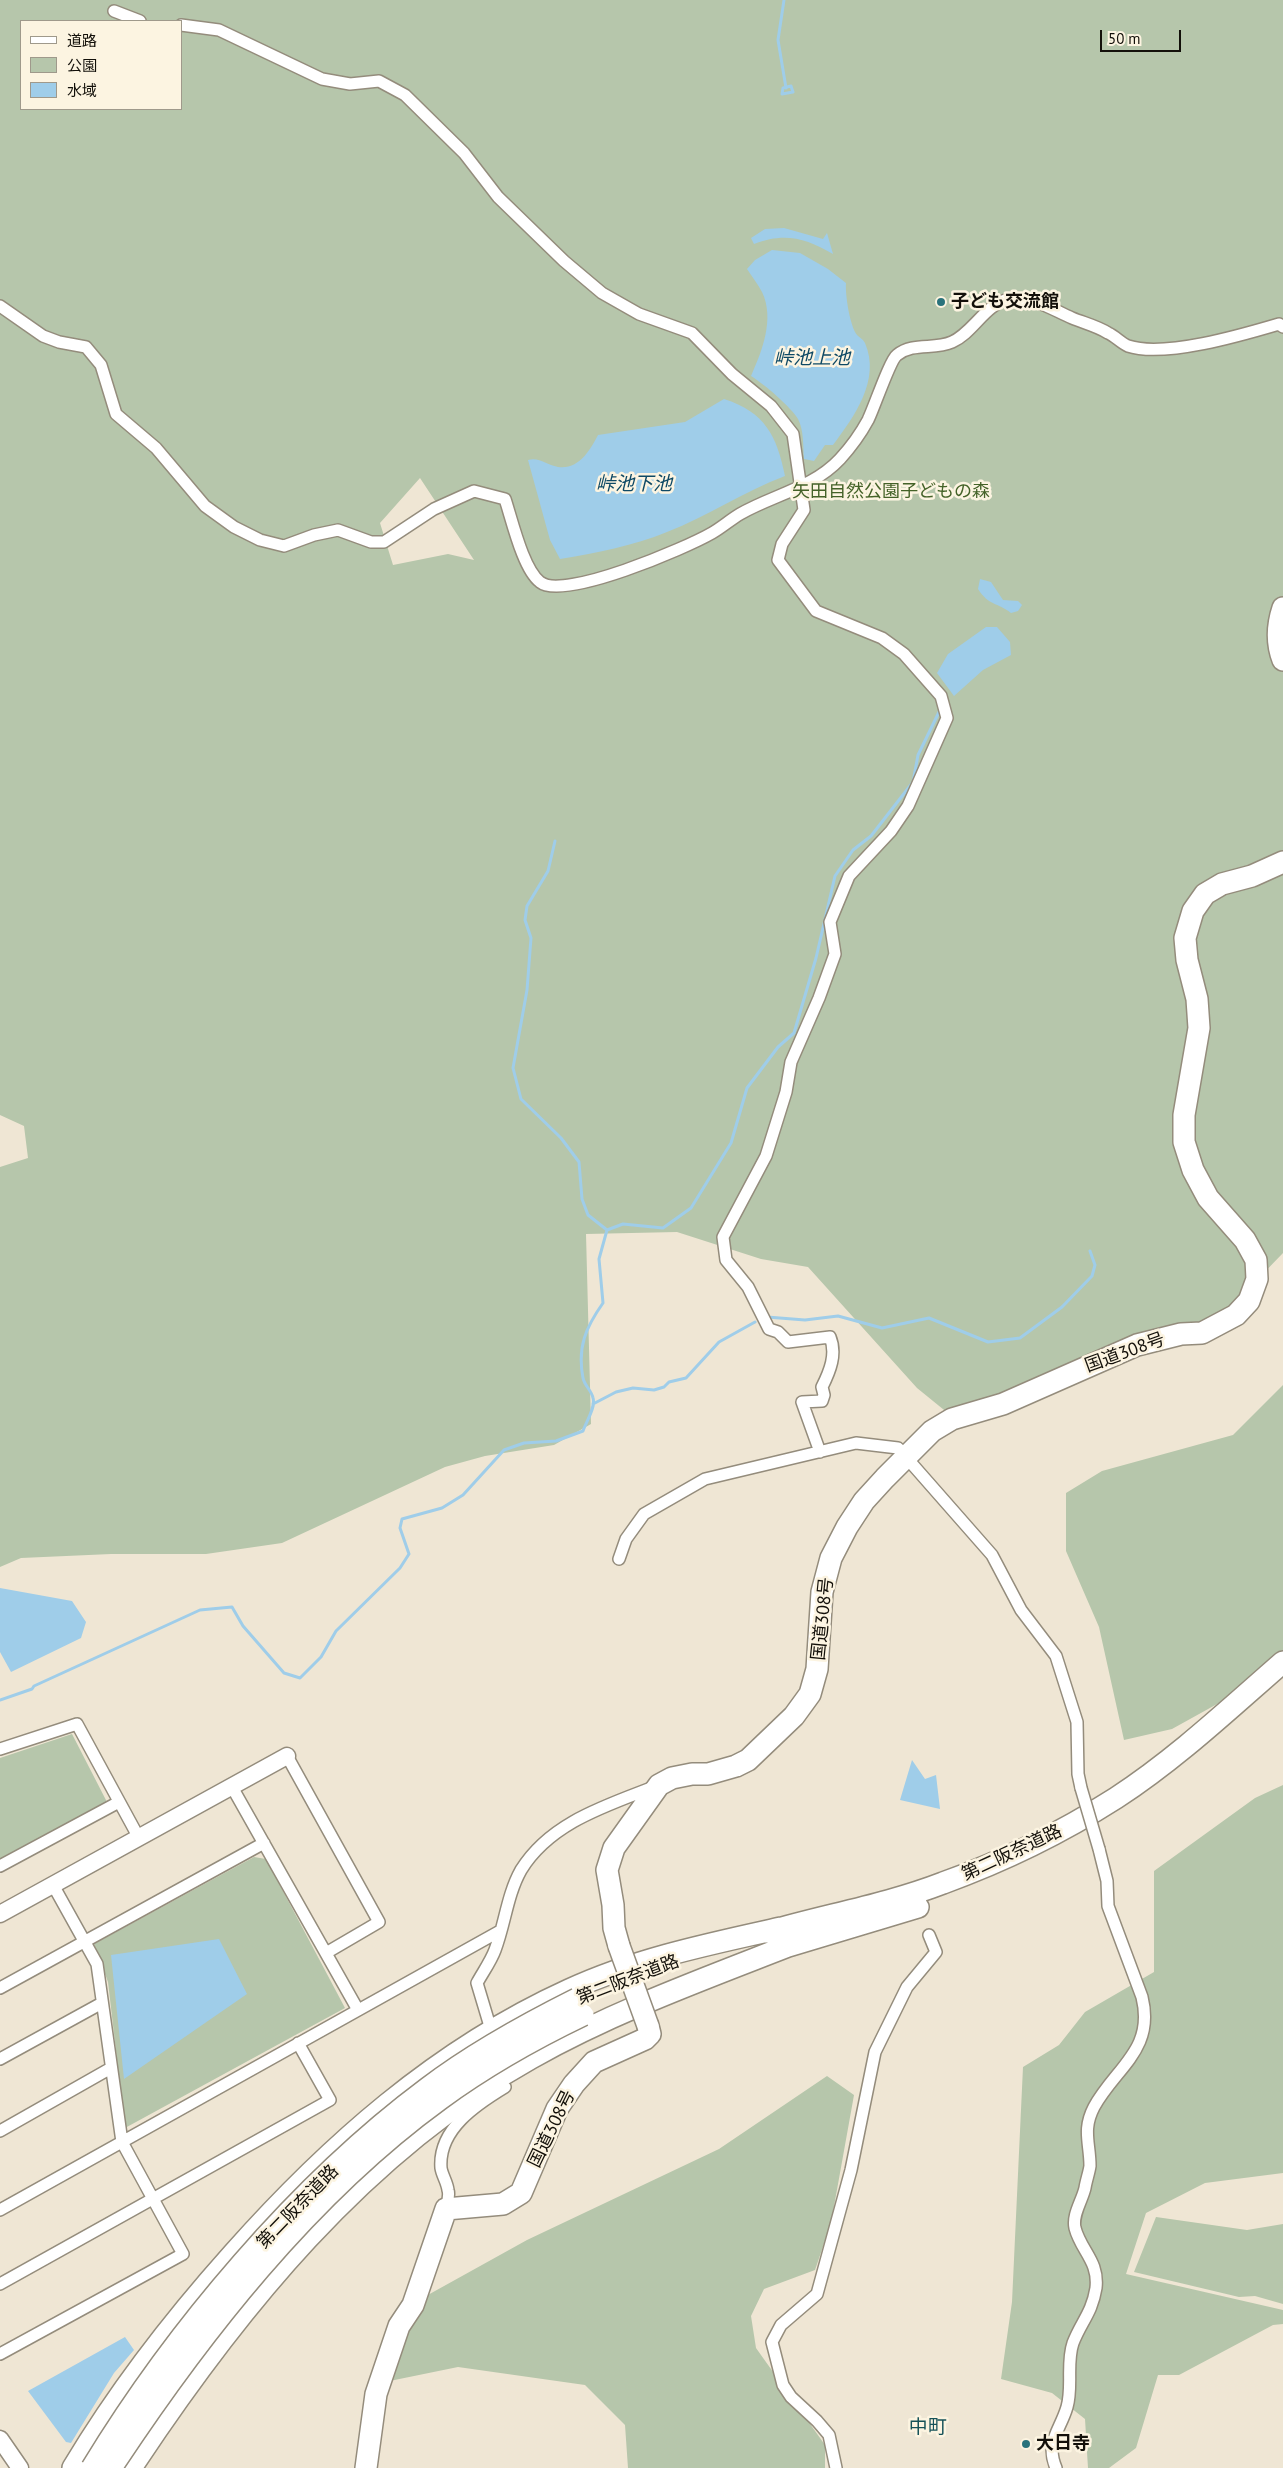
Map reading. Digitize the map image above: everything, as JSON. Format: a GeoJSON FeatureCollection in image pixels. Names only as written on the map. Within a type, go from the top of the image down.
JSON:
{"type":"FeatureCollection","features":[{"type":"Feature","properties":{"kind":"highway"},"geometry":{"type":"LineString","coordinates":[[1283,608],[1278,621],[1277,639],[1283,660]]}},
{"type":"Feature","properties":{"kind":"highway","name":"国道308号"},"geometry":{"type":"LineString","coordinates":[[446,2209],[503,2204],[521,2193],[557,2110],[574,2084],[594,2062],[645,2039],[650,2034],[614,1928],[608,1870],[614,1848],[659,1785],[672,1778],[692,1774],[708,1774],[736,1766],[748,1760],[794,1716],[810,1694],[817,1669],[822,1592],[831,1558],[846,1526],[864,1501],[932,1431],[952,1419],[1002,1404],[1137,1345],[1181,1334],[1202,1333],[1236,1315],[1249,1301],[1257,1279],[1254,1255],[1245,1240],[1208,1198],[1193,1170],[1184,1142],[1184,1115],[1199,1028],[1197,999],[1190,972],[1185,938],[1193,911],[1205,894],[1222,884],[1252,876],[1283,862]]}},
{"type":"Feature","properties":{"kind":"highway","name":"第二阪奈道路"},"geometry":{"type":"LineString","coordinates":[[92,2468],[136,2401],[211,2302],[259,2246],[326,2176],[401,2108],[450,2072],[515,2031],[580,2007],[655,1987],[785,1937],[988,1866],[1035,1844],[1117,1797],[1160,1766],[1283,1662]]}},
{"type":"Feature","properties":{"kind":"highway","name":"第二阪奈道路"},"geometry":{"type":"LineString","coordinates":[[785,1937],[946,1898],[1040,1857],[1117,1813],[1167,1779],[1283,1682]]}},
{"type":"Feature","properties":{"kind":"highway"},"geometry":{"type":"LineString","coordinates":[[73,2468],[122,2392],[164,2337],[249,2236],[341,2144],[421,2077],[508,2020],[570,1989],[635,1963],[690,1948],[785,1937]]}},
{"type":"Feature","properties":{"kind":"highway"},"geometry":{"type":"LineString","coordinates":[[131,2468],[199,2369],[283,2267],[349,2197],[422,2132],[502,2075],[559,2044],[785,1937]]}},
{"type":"Feature","properties":{"kind":"highway","name":"第二阪奈道路"},"geometry":{"type":"LineString","coordinates":[[111,2468],[188,2356],[229,2305],[294,2232],[350,2175],[412,2120],[466,2080],[522,2046],[580,2007]]}},
{"type":"Feature","properties":{"kind":"highway"},"geometry":{"type":"LineString","coordinates":[[366,2468],[376,2394],[398,2326],[413,2305],[446,2209]]}},
{"type":"Feature","properties":{"kind":"street"},"geometry":{"type":"LineString","coordinates":[[114,11],[137,20]]}},
{"type":"Feature","properties":{"kind":"street"},"geometry":{"type":"LineString","coordinates":[[182,25],[219,30],[322,78],[350,84],[379,82],[405,94],[464,153],[498,197],[564,261],[602,293],[639,314],[692,333],[732,374],[771,406],[793,434],[804,510],[782,544],[778,560],[816,611],[882,638],[904,654],[941,696],[947,718],[908,806],[891,831],[849,876],[830,922],[835,954],[819,998],[791,1062],[786,1092],[766,1156],[723,1236],[726,1260],[748,1287],[769,1329],[778,1332],[788,1342],[830,1337],[834,1348],[829,1373],[822,1387],[824,1395],[822,1400],[802,1402],[820,1452]]}},
{"type":"Feature","properties":{"kind":"street"},"geometry":{"type":"LineString","coordinates":[[0,306],[43,336],[58,342],[86,347],[101,365],[116,414],[156,448],[205,506],[234,528],[260,540],[284,546],[314,535],[338,530],[371,542],[384,542],[434,509],[474,491],[505,499],[529,567],[540,583],[555,588],[587,582],[661,557],[711,533],[739,515],[800,486],[815,481],[840,459],[867,422],[887,376],[890,363],[896,355],[912,346],[934,346],[952,342],[991,309],[1008,299],[1031,300],[1108,332],[1127,346],[1154,350],[1218,340],[1279,324],[1283,327]]}},
{"type":"Feature","properties":{"kind":"street"},"geometry":{"type":"LineString","coordinates":[[619,1559],[626,1539],[644,1514],[705,1479],[856,1444],[898,1448],[992,1556],[1021,1610],[1056,1656],[1077,1722],[1078,1774],[1107,1881],[1108,1906],[1142,1997],[1146,2013],[1146,2025],[1131,2058],[1094,2107],[1086,2136],[1090,2166],[1074,2226],[1079,2239],[1092,2260],[1096,2273],[1096,2288],[1089,2315],[1073,2344],[1067,2408],[1053,2439],[1052,2454],[1056,2468]]}},
{"type":"Feature","properties":{"kind":"street"},"geometry":{"type":"LineString","coordinates":[[0,1749],[77,1724],[139,1838]]}},
{"type":"Feature","properties":{"kind":"street"},"geometry":{"type":"LineString","coordinates":[[0,1914],[287,1756],[379,1922],[326,1953]]}},
{"type":"Feature","properties":{"kind":"street"},"geometry":{"type":"LineString","coordinates":[[489,2023],[477,1983],[495,1950],[521,1871],[538,1848],[587,1813],[659,1785]]}},
{"type":"Feature","properties":{"kind":"street"},"geometry":{"type":"LineString","coordinates":[[232,1787],[358,2010]]}},
{"type":"Feature","properties":{"kind":"street"},"geometry":{"type":"LineString","coordinates":[[0,1866],[119,1802]]}},
{"type":"Feature","properties":{"kind":"street"},"geometry":{"type":"LineString","coordinates":[[0,1988],[264,1843]]}},
{"type":"Feature","properties":{"kind":"street"},"geometry":{"type":"LineString","coordinates":[[0,2353],[183,2254],[122,2142],[97,1964],[53,1885]]}},
{"type":"Feature","properties":{"kind":"street"},"geometry":{"type":"LineString","coordinates":[[0,2210],[500,1931]]}},
{"type":"Feature","properties":{"kind":"street"},"geometry":{"type":"LineString","coordinates":[[836,2468],[829,2435],[791,2397],[783,2385],[772,2342],[781,2325],[817,2294],[851,2170],[875,2052],[906,1987],[936,1952],[929,1935]]}},
{"type":"Feature","properties":{"kind":"street"},"geometry":{"type":"LineString","coordinates":[[0,2059],[102,2004]]}},
{"type":"Feature","properties":{"kind":"street"},"geometry":{"type":"LineString","coordinates":[[0,2284],[330,2100],[298,2043]]}},
{"type":"Feature","properties":{"kind":"street"},"geometry":{"type":"LineString","coordinates":[[0,2131],[111,2068]]}},
{"type":"Feature","properties":{"kind":"street"},"geometry":{"type":"LineString","coordinates":[[446,2209],[449,2192],[441,2169],[442,2154],[453,2131],[466,2113],[506,2087]]}},
{"type":"Feature","properties":{"kind":"street"},"geometry":{"type":"LineString","coordinates":[[0,2439],[20,2468]]}},
{"type":"Feature","properties":{"kind":"green space","name":"矢田自然公園子どもの森"},"geometry":{"type":"Polygon","coordinates":[[[0,0],[1283,0],[1283,1253],[1226,1312],[1081,1377],[949,1414],[917,1388],[808,1267],[761,1259],[677,1232],[586,1234],[591,1424],[554,1445],[485,1456],[445,1467],[282,1543],[206,1554],[111,1554],[21,1558],[0,1567],[0,1167],[28,1158],[24,1126],[0,1115],[0,0]],[[420,478],[380,523],[393,565],[448,554],[474,560],[420,478]]]}},
{"type":"Feature","properties":{"kind":"green space"},"geometry":{"type":"Polygon","coordinates":[[[1283,1385],[1283,1661],[1237,1693],[1172,1729],[1124,1740],[1099,1627],[1066,1551],[1066,1493],[1102,1471],[1233,1435],[1283,1385]]]}},
{"type":"Feature","properties":{"kind":"green space"},"geometry":{"type":"Polygon","coordinates":[[[72,1734],[108,1804],[0,1863],[0,1758],[72,1734]]]}},
{"type":"Feature","properties":{"kind":"green space"},"geometry":{"type":"Polygon","coordinates":[[[1283,1785],[1283,2173],[1205,2183],[1146,2213],[1126,2274],[1283,2310],[1283,2324],[1273,2325],[1179,2375],[1158,2375],[1136,2448],[1109,2468],[1088,2468],[1085,2419],[1052,2393],[1001,2379],[1012,2302],[1023,2067],[1059,2045],[1085,2012],[1154,1972],[1154,1871],[1255,1798],[1283,1785]]]}},
{"type":"Feature","properties":{"kind":"green space"},"geometry":{"type":"Polygon","coordinates":[[[254,1857],[266,1859],[345,2008],[125,2128],[108,1982],[94,1944],[254,1857]]]}},
{"type":"Feature","properties":{"kind":"green space"},"geometry":{"type":"Polygon","coordinates":[[[827,2076],[854,2095],[831,2223],[815,2270],[764,2289],[751,2316],[756,2348],[825,2445],[825,2468],[628,2468],[625,2425],[585,2385],[458,2367],[375,2384],[383,2338],[399,2311],[527,2240],[719,2149],[827,2076]]]}},
{"type":"Feature","properties":{"kind":"green space"},"geometry":{"type":"Polygon","coordinates":[[[1156,2217],[1247,2230],[1283,2224],[1283,2304],[1255,2296],[1239,2297],[1134,2272],[1156,2217]]]}},
{"type":"Feature","properties":{"kind":"water"},"geometry":{"type":"Polygon","coordinates":[[[784,228],[823,239],[827,233],[833,254],[823,248],[795,238],[775,238],[754,244],[751,238],[765,229],[784,228]]]}},
{"type":"Feature","properties":{"kind":"water","name":"峠池上池"},"geometry":{"type":"Polygon","coordinates":[[[772,250],[800,253],[828,269],[846,283],[847,302],[852,325],[854,331],[865,343],[869,357],[870,371],[863,397],[857,410],[833,445],[825,445],[814,461],[804,459],[801,428],[795,414],[777,396],[751,376],[766,335],[767,313],[766,302],[762,292],[747,269],[755,260],[772,250]]]}},
{"type":"Feature","properties":{"kind":"water","name":"峠池下池"},"geometry":{"type":"Polygon","coordinates":[[[724,399],[750,411],[767,427],[778,449],[785,476],[682,526],[654,537],[614,548],[560,559],[550,540],[528,460],[540,460],[558,467],[572,465],[583,458],[598,435],[685,422],[724,399]]]}},
{"type":"Feature","properties":{"kind":"water"},"geometry":{"type":"Polygon","coordinates":[[[980,579],[991,582],[1003,600],[1018,601],[1022,605],[1018,611],[1011,613],[986,598],[978,589],[980,579]]]}},
{"type":"Feature","properties":{"kind":"water"},"geometry":{"type":"Polygon","coordinates":[[[986,627],[997,627],[1010,642],[1011,655],[983,670],[954,696],[937,673],[948,654],[986,627]]]}},
{"type":"Feature","properties":{"kind":"water"},"geometry":{"type":"Polygon","coordinates":[[[0,1588],[72,1601],[86,1622],[81,1638],[11,1672],[0,1652],[0,1588]]]}},
{"type":"Feature","properties":{"kind":"water"},"geometry":{"type":"Polygon","coordinates":[[[912,1760],[925,1779],[936,1775],[940,1809],[900,1800],[912,1760]]]}},
{"type":"Feature","properties":{"kind":"water"},"geometry":{"type":"Polygon","coordinates":[[[219,1939],[247,1994],[124,2079],[111,1955],[219,1939]]]}},
{"type":"Feature","properties":{"kind":"water"},"geometry":{"type":"Polygon","coordinates":[[[125,2337],[134,2350],[114,2373],[71,2443],[66,2442],[28,2391],[125,2337]]]}},
{"type":"Feature","properties":{"kind":"waterway"},"geometry":{"type":"LineString","coordinates":[[784,0],[778,40],[786,88]]}},
{"type":"Feature","properties":{"kind":"waterway"},"geometry":{"type":"LineString","coordinates":[[791,86],[793,92],[782,94],[783,88],[791,86]]}},
{"type":"Feature","properties":{"kind":"waterway"},"geometry":{"type":"LineString","coordinates":[[0,1700],[32,1689],[34,1686],[200,1610],[232,1607],[243,1626],[284,1673],[300,1678],[321,1657],[336,1631],[400,1568],[409,1554],[400,1528],[402,1519],[442,1508],[463,1495],[504,1450],[524,1443],[556,1441],[583,1431],[594,1402],[583,1378],[581,1367],[582,1347],[592,1320],[603,1303],[599,1259],[607,1230],[623,1224],[663,1228],[691,1208],[731,1143],[747,1088],[778,1047],[794,1033],[816,958],[835,876],[853,850],[871,836],[913,782],[918,755],[940,710]]}},
{"type":"Feature","properties":{"kind":"waterway"},"geometry":{"type":"LineString","coordinates":[[555,841],[548,871],[527,906],[525,920],[531,938],[527,990],[513,1068],[521,1099],[561,1138],[579,1162],[582,1199],[588,1215],[607,1230]]}},
{"type":"Feature","properties":{"kind":"waterway"},"geometry":{"type":"LineString","coordinates":[[767,1317],[805,1320],[838,1316],[882,1328],[929,1318],[988,1342],[1020,1338],[1062,1307],[1092,1276],[1095,1265],[1090,1251]]}},
{"type":"Feature","properties":{"kind":"waterway"},"geometry":{"type":"LineString","coordinates":[[593,1404],[616,1392],[633,1388],[654,1390],[664,1387],[669,1382],[686,1378],[719,1342],[755,1322]]}},
{"type":"Feature","properties":{"kind":"place","name":"子ども交流館"},"geometry":{"type":"Point","coordinates":[941,302]}},
{"type":"Feature","properties":{"kind":"place","name":"大日寺"},"geometry":{"type":"Point","coordinates":[1026,2444]}},
{"type":"Feature","properties":{"kind":"district","name":"中町"},"geometry":{"type":"Point","coordinates":[928,2428]}}]}
